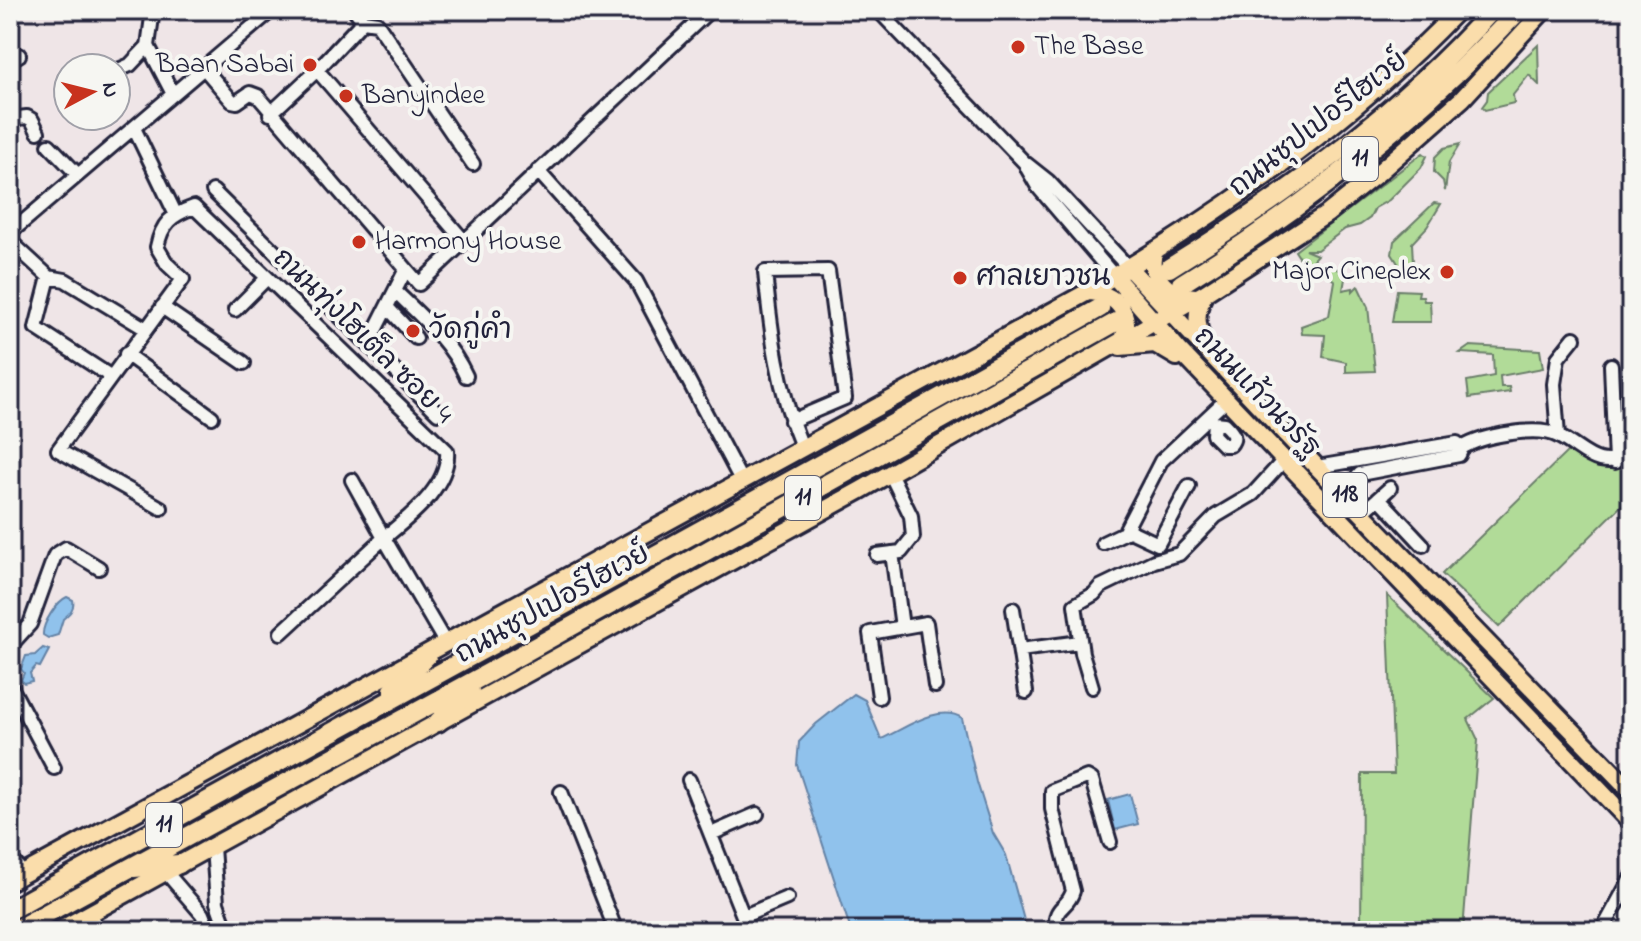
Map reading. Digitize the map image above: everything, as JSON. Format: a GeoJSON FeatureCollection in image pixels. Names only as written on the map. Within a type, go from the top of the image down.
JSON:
{"type":"FeatureCollection","features":[{"type":"Feature","properties":{"kind":"highway","name":"ถนนซุปเปอร์ไฮเวย์"},"geometry":{"type":"LineString","coordinates":[[1169,268],[1280,195],[1364,129],[1434,69],[1492,10]]}},
{"type":"Feature","properties":{"kind":"highway","name":"ถนนซุปเปอร์ไฮเวย์"},"geometry":{"type":"LineString","coordinates":[[1181,284],[1249,242],[1336,179],[1434,94],[1519,10]]}},
{"type":"Feature","properties":{"kind":"highway","name":"ถนนซุปเปอร์ไฮเวย์"},"geometry":{"type":"LineString","coordinates":[[10,910],[1100,308]]}},
{"type":"Feature","properties":{"kind":"highway","name":"ถนนซุปเปอร์ไฮเวย์"},"geometry":{"type":"LineString","coordinates":[[14,931],[490,672],[1116,322]]}},
{"type":"Feature","properties":{"kind":"highway"},"geometry":{"type":"LineString","coordinates":[[377,706],[428,655]]}},
{"type":"Feature","properties":{"kind":"highway"},"geometry":{"type":"LineString","coordinates":[[438,722],[490,672]]}},
{"type":"Feature","properties":{"kind":"highway"},"geometry":{"type":"LineString","coordinates":[[128,868],[172,868]]}},
{"type":"Feature","properties":{"kind":"main road"},"geometry":{"type":"LineString","coordinates":[[16,878],[1087,292],[1200,224],[1372,94],[1458,10]]}},
{"type":"Feature","properties":{"kind":"main road"},"geometry":{"type":"LineString","coordinates":[[58,931],[890,473],[1201,295],[1327,214],[1378,173],[1462,99],[1544,10]]}},
{"type":"Feature","properties":{"kind":"main road"},"geometry":{"type":"LineString","coordinates":[[1155,251],[1151,260],[1152,272],[1172,293],[1181,297],[1201,295]]}},
{"type":"Feature","properties":{"kind":"main road","name":"ถนนแก้วนวรัฐ"},"geometry":{"type":"LineString","coordinates":[[1121,271],[1170,313],[1631,791]]}},
{"type":"Feature","properties":{"kind":"main road","name":"ถนนแก้วนวรัฐ"},"geometry":{"type":"LineString","coordinates":[[1121,271],[1153,323],[1631,823]]}},
{"type":"Feature","properties":{"kind":"main road"},"geometry":{"type":"LineString","coordinates":[[1087,292],[1104,293],[1113,298],[1127,320],[1122,341]]}},
{"type":"Feature","properties":{"kind":"main road"},"geometry":{"type":"LineString","coordinates":[[1201,295],[1197,326],[1210,356]]}},
{"type":"Feature","properties":{"kind":"main road"},"geometry":{"type":"LineString","coordinates":[[1102,353],[1129,345],[1155,344],[1199,371]]}},
{"type":"Feature","properties":{"kind":"main road"},"geometry":{"type":"LineString","coordinates":[[1527,714],[1541,698]]}},
{"type":"Feature","properties":{"kind":"street"},"geometry":{"type":"LineString","coordinates":[[153,10],[148,46],[173,94]]}},
{"type":"Feature","properties":{"kind":"street"},"geometry":{"type":"LineString","coordinates":[[10,233],[272,10]]}},
{"type":"Feature","properties":{"kind":"street"},"geometry":{"type":"LineString","coordinates":[[204,68],[228,99],[237,102],[253,93],[419,284],[656,62],[698,10]]}},
{"type":"Feature","properties":{"kind":"street"},"geometry":{"type":"LineString","coordinates":[[670,43],[710,10]]}},
{"type":"Feature","properties":{"kind":"street","name":"ถนนแก้วนวรัฐ"},"geometry":{"type":"LineString","coordinates":[[878,10],[1024,162],[1048,181],[1121,271]]}},
{"type":"Feature","properties":{"kind":"street"},"geometry":{"type":"LineString","coordinates":[[270,114],[317,70],[359,15],[377,23],[473,164]]}},
{"type":"Feature","properties":{"kind":"street"},"geometry":{"type":"LineString","coordinates":[[132,63],[148,46]]}},
{"type":"Feature","properties":{"kind":"street"},"geometry":{"type":"LineString","coordinates":[[317,70],[464,241]]}},
{"type":"Feature","properties":{"kind":"street"},"geometry":{"type":"LineString","coordinates":[[10,119],[27,117],[38,132]]}},
{"type":"Feature","properties":{"kind":"street"},"geometry":{"type":"LineString","coordinates":[[134,128],[175,213],[160,233],[157,247],[167,264],[183,279],[58,450],[161,508]]}},
{"type":"Feature","properties":{"kind":"street"},"geometry":{"type":"LineString","coordinates":[[49,145],[78,175]]}},
{"type":"Feature","properties":{"kind":"street"},"geometry":{"type":"LineString","coordinates":[[536,174],[636,281],[739,484]]}},
{"type":"Feature","properties":{"kind":"street"},"geometry":{"type":"LineString","coordinates":[[213,191],[438,413]]}},
{"type":"Feature","properties":{"kind":"street","name":"ถนนทุ่งโฮเต็ล ซอย 4"},"geometry":{"type":"LineString","coordinates":[[175,213],[194,207],[447,451],[448,466],[420,507],[281,633]]}},
{"type":"Feature","properties":{"kind":"street"},"geometry":{"type":"LineString","coordinates":[[10,241],[49,277],[65,280],[146,329]]}},
{"type":"Feature","properties":{"kind":"street"},"geometry":{"type":"LineString","coordinates":[[368,344],[406,269]]}},
{"type":"Feature","properties":{"kind":"street"},"geometry":{"type":"LineString","coordinates":[[791,421],[845,398],[828,271],[765,272],[771,342],[782,391],[791,421],[802,447]]}},
{"type":"Feature","properties":{"kind":"street"},"geometry":{"type":"LineString","coordinates":[[49,277],[36,328],[110,376]]}},
{"type":"Feature","properties":{"kind":"street"},"geometry":{"type":"LineString","coordinates":[[235,310],[266,279]]}},
{"type":"Feature","properties":{"kind":"street"},"geometry":{"type":"LineString","coordinates":[[395,291],[441,335],[456,354],[466,376]]}},
{"type":"Feature","properties":{"kind":"street"},"geometry":{"type":"LineString","coordinates":[[162,307],[244,363]]}},
{"type":"Feature","properties":{"kind":"street"},"geometry":{"type":"LineString","coordinates":[[387,307],[416,338]]}},
{"type":"Feature","properties":{"kind":"street"},"geometry":{"type":"LineString","coordinates":[[1558,436],[1554,384],[1558,358],[1574,338]]}},
{"type":"Feature","properties":{"kind":"street"},"geometry":{"type":"LineString","coordinates":[[126,354],[212,417]]}},
{"type":"Feature","properties":{"kind":"street"},"geometry":{"type":"LineString","coordinates":[[1611,365],[1615,462]]}},
{"type":"Feature","properties":{"kind":"street"},"geometry":{"type":"LineString","coordinates":[[1128,531],[1126,527],[1161,461],[1211,420],[1226,400]]}},
{"type":"Feature","properties":{"kind":"street"},"geometry":{"type":"LineString","coordinates":[[1343,493],[1360,474],[1459,455],[1462,448],[1475,439],[1529,432],[1558,436],[1590,458],[1615,462],[1631,456]]}},
{"type":"Feature","properties":{"kind":"street"},"geometry":{"type":"LineString","coordinates":[[1317,467],[1457,443],[1462,448]]}},
{"type":"Feature","properties":{"kind":"street"},"geometry":{"type":"LineString","coordinates":[[1092,687],[1080,642],[1075,605],[1100,587],[1154,561],[1179,554],[1216,516],[1253,494],[1284,460]]}},
{"type":"Feature","properties":{"kind":"street"},"geometry":{"type":"LineString","coordinates":[[877,555],[901,552],[913,537],[911,516],[890,473]]}},
{"type":"Feature","properties":{"kind":"street"},"geometry":{"type":"LineString","coordinates":[[352,480],[446,644]]}},
{"type":"Feature","properties":{"kind":"street"},"geometry":{"type":"LineString","coordinates":[[1103,543],[1128,531],[1158,544],[1189,486]]}},
{"type":"Feature","properties":{"kind":"street"},"geometry":{"type":"LineString","coordinates":[[1362,513],[1390,488]]}},
{"type":"Feature","properties":{"kind":"street"},"geometry":{"type":"LineString","coordinates":[[1379,498],[1423,545]]}},
{"type":"Feature","properties":{"kind":"street"},"geometry":{"type":"LineString","coordinates":[[10,646],[30,624],[55,555],[66,548],[99,568]]}},
{"type":"Feature","properties":{"kind":"street"},"geometry":{"type":"LineString","coordinates":[[892,553],[902,627]]}},
{"type":"Feature","properties":{"kind":"street"},"geometry":{"type":"LineString","coordinates":[[1013,609],[1026,692]]}},
{"type":"Feature","properties":{"kind":"street"},"geometry":{"type":"LineString","coordinates":[[879,697],[870,633],[926,623],[935,686]]}},
{"type":"Feature","properties":{"kind":"street"},"geometry":{"type":"LineString","coordinates":[[1020,650],[1080,642]]}},
{"type":"Feature","properties":{"kind":"street"},"geometry":{"type":"LineString","coordinates":[[10,685],[54,768]]}},
{"type":"Feature","properties":{"kind":"street"},"geometry":{"type":"LineString","coordinates":[[1057,931],[1054,917],[1058,908],[1070,900],[1073,891],[1052,809],[1052,791],[1090,777],[1110,842]]}},
{"type":"Feature","properties":{"kind":"street"},"geometry":{"type":"LineString","coordinates":[[689,780],[749,931]]}},
{"type":"Feature","properties":{"kind":"street"},"geometry":{"type":"LineString","coordinates":[[561,792],[616,931]]}},
{"type":"Feature","properties":{"kind":"street"},"geometry":{"type":"LineString","coordinates":[[711,834],[757,814]]}},
{"type":"Feature","properties":{"kind":"street"},"geometry":{"type":"LineString","coordinates":[[213,847],[217,903],[227,931]]}},
{"type":"Feature","properties":{"kind":"street"},"geometry":{"type":"LineString","coordinates":[[10,857],[16,878]]}},
{"type":"Feature","properties":{"kind":"street"},"geometry":{"type":"LineString","coordinates":[[172,868],[202,914],[209,931]]}},
{"type":"Feature","properties":{"kind":"street"},"geometry":{"type":"LineString","coordinates":[[1617,931],[1627,905],[1631,878]]}},
{"type":"Feature","properties":{"kind":"street"},"geometry":{"type":"LineString","coordinates":[[744,916],[787,898]]}},
{"type":"Feature","properties":{"kind":"street"},"geometry":{"type":"LineString","coordinates":[[202,914],[217,903]]}},
{"type":"Feature","properties":{"kind":"street"},"geometry":{"type":"LineString","coordinates":[[1602,931],[1627,905]]}},
{"type":"Feature","properties":{"kind":"street"},"geometry":{"type":"LineString","coordinates":[[90,912],[97,931]]}},
{"type":"Feature","properties":{"kind":"green space"},"geometry":{"type":"Polygon","coordinates":[[[1538,45],[1539,85],[1529,75],[1513,95],[1514,103],[1485,110],[1482,107],[1488,92],[1538,45]]]}},
{"type":"Feature","properties":{"kind":"green space"},"geometry":{"type":"Polygon","coordinates":[[[1460,144],[1449,162],[1445,191],[1443,181],[1434,172],[1435,157],[1444,148],[1460,144]]]}},
{"type":"Feature","properties":{"kind":"green space"},"geometry":{"type":"Polygon","coordinates":[[[1423,153],[1427,156],[1421,168],[1389,200],[1375,208],[1370,218],[1345,229],[1317,250],[1305,250],[1317,255],[1308,265],[1299,257],[1295,251],[1423,153]]]}},
{"type":"Feature","properties":{"kind":"green space"},"geometry":{"type":"Polygon","coordinates":[[[1434,203],[1441,204],[1427,227],[1412,243],[1413,262],[1410,267],[1399,265],[1392,254],[1394,241],[1434,203]]]}},
{"type":"Feature","properties":{"kind":"green space"},"geometry":{"type":"Polygon","coordinates":[[[1325,263],[1346,273],[1343,290],[1353,288],[1353,291],[1358,286],[1368,307],[1375,371],[1346,372],[1346,362],[1323,357],[1325,335],[1302,334],[1301,326],[1329,316],[1335,281],[1319,270],[1325,263]]]}},
{"type":"Feature","properties":{"kind":"green space"},"geometry":{"type":"Polygon","coordinates":[[[1397,290],[1419,291],[1418,296],[1430,301],[1431,322],[1392,322],[1397,290]]]}},
{"type":"Feature","properties":{"kind":"green space"},"geometry":{"type":"Polygon","coordinates":[[[1470,346],[1540,350],[1543,368],[1500,376],[1501,387],[1509,387],[1510,392],[1469,398],[1467,381],[1494,376],[1493,355],[1460,353],[1470,346]]]}},
{"type":"Feature","properties":{"kind":"green space"},"geometry":{"type":"Polygon","coordinates":[[[1571,448],[1631,462],[1631,496],[1499,627],[1442,574],[1571,448]]]}},
{"type":"Feature","properties":{"kind":"green space"},"geometry":{"type":"Polygon","coordinates":[[[1387,595],[1494,698],[1468,719],[1478,740],[1463,931],[1361,931],[1362,774],[1394,774],[1387,595]]]}},
{"type":"Feature","properties":{"kind":"water"},"geometry":{"type":"Polygon","coordinates":[[[67,597],[73,600],[72,609],[63,619],[58,635],[48,638],[43,635],[43,630],[48,619],[67,597]]]}},
{"type":"Feature","properties":{"kind":"water"},"geometry":{"type":"Polygon","coordinates":[[[43,648],[49,650],[40,667],[36,666],[30,673],[32,681],[24,683],[21,669],[26,656],[35,655],[43,648]]]}},
{"type":"Feature","properties":{"kind":"water"},"geometry":{"type":"Polygon","coordinates":[[[854,694],[865,700],[881,739],[932,715],[953,714],[962,718],[977,782],[993,833],[1006,855],[1027,931],[851,931],[797,765],[799,742],[854,694]]]}},
{"type":"Feature","properties":{"kind":"water"},"geometry":{"type":"Polygon","coordinates":[[[1130,794],[1138,824],[1115,830],[1108,800],[1130,794]]]}},
{"type":"Feature","properties":{"kind":"place","name":"The Base"},"geometry":{"type":"Point","coordinates":[1018,47]}},
{"type":"Feature","properties":{"kind":"place","name":"Baan Sabai"},"geometry":{"type":"Point","coordinates":[310,65]}},
{"type":"Feature","properties":{"kind":"place","name":"Banyindee"},"geometry":{"type":"Point","coordinates":[346,96]}},
{"type":"Feature","properties":{"kind":"place","name":"Harmony House"},"geometry":{"type":"Point","coordinates":[359,242]}},
{"type":"Feature","properties":{"kind":"place","name":"Major Cineplex"},"geometry":{"type":"Point","coordinates":[1447,272]}},
{"type":"Feature","properties":{"kind":"place","name":"ศาลเยาวชน"},"geometry":{"type":"Point","coordinates":[960,278]}},
{"type":"Feature","properties":{"kind":"place","name":"วัดกู่คำ"},"geometry":{"type":"Point","coordinates":[413,331]}}]}
